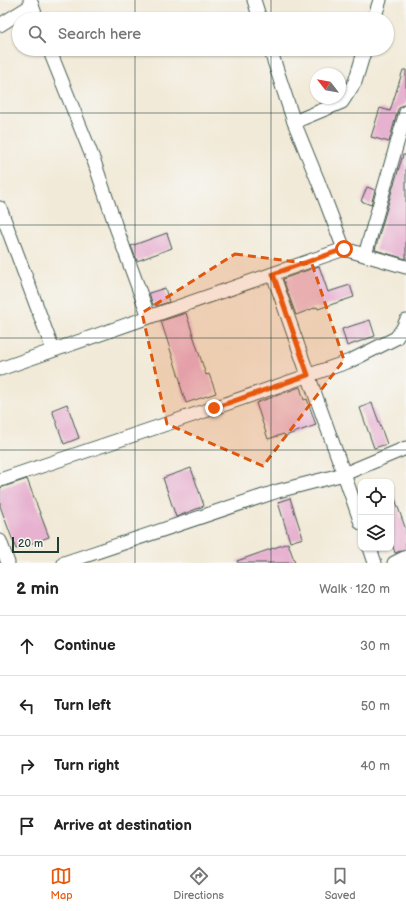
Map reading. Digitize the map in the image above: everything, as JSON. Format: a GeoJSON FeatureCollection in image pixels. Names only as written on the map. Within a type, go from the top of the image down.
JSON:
{"type":"FeatureCollection","features":[{"type":"Feature","properties":{"kind":"street"},"geometry":{"type":"LineString","coordinates":[[254,0],[258,12]]}},
{"type":"Feature","properties":{"kind":"street"},"geometry":{"type":"LineString","coordinates":[[376,12],[380,0]]}},
{"type":"Feature","properties":{"kind":"street"},"geometry":{"type":"LineString","coordinates":[[18,12],[31,3]]}},
{"type":"Feature","properties":{"kind":"street"},"geometry":{"type":"LineString","coordinates":[[0,25],[12,16]]}},
{"type":"Feature","properties":{"kind":"street"},"geometry":{"type":"LineString","coordinates":[[53,56],[94,161],[149,317]]}},
{"type":"Feature","properties":{"kind":"street"},"geometry":{"type":"LineString","coordinates":[[272,56],[294,122],[344,249]]}},
{"type":"Feature","properties":{"kind":"street"},"geometry":{"type":"LineString","coordinates":[[294,122],[342,102],[355,82],[363,56]]}},
{"type":"Feature","properties":{"kind":"street"},"geometry":{"type":"LineString","coordinates":[[365,255],[406,112]]}},
{"type":"Feature","properties":{"kind":"street"},"geometry":{"type":"LineString","coordinates":[[0,208],[53,350]]}},
{"type":"Feature","properties":{"kind":"street"},"geometry":{"type":"LineString","coordinates":[[0,369],[344,249],[406,267]]}},
{"type":"Feature","properties":{"kind":"street"},"geometry":{"type":"LineString","coordinates":[[273,274],[358,515]]}},
{"type":"Feature","properties":{"kind":"street"},"geometry":{"type":"LineString","coordinates":[[0,480],[350,361],[396,338],[403,328],[406,320]]}},
{"type":"Feature","properties":{"kind":"street"},"geometry":{"type":"LineString","coordinates":[[64,563],[278,492],[344,474],[406,448]]}},
{"type":"Feature","properties":{"kind":"street"},"geometry":{"type":"LineString","coordinates":[[0,541],[8,563]]}},
{"type":"Feature","properties":{"kind":"street"},"geometry":{"type":"LineString","coordinates":[[371,551],[375,563]]}},
{"type":"Feature","properties":{"kind":"street"},"geometry":{"type":"LineString","coordinates":[[394,563],[406,557]]}},
{"type":"Feature","properties":{"kind":"highlighted area"},"geometry":{"type":"Polygon","coordinates":[[[235,254],[312,264],[344,360],[263,466],[167,424],[142,313],[235,254]]]}},
{"type":"Feature","properties":{"kind":"building"},"geometry":{"type":"Polygon","coordinates":[[[403,70],[406,70],[406,104],[398,109],[389,142],[371,137],[380,108],[390,111],[403,70]]]}},
{"type":"Feature","properties":{"kind":"building"},"geometry":{"type":"Polygon","coordinates":[[[403,155],[406,155],[406,259],[375,250],[403,155]]]}},
{"type":"Feature","properties":{"kind":"building"},"geometry":{"type":"Polygon","coordinates":[[[367,187],[375,190],[371,205],[361,201],[367,187]]]}},
{"type":"Feature","properties":{"kind":"building"},"geometry":{"type":"Polygon","coordinates":[[[167,233],[172,248],[137,261],[131,246],[167,233]]]}},
{"type":"Feature","properties":{"kind":"building"},"geometry":{"type":"Polygon","coordinates":[[[319,266],[328,292],[350,285],[354,297],[318,309],[317,307],[296,315],[283,279],[319,266]]]}},
{"type":"Feature","properties":{"kind":"building"},"geometry":{"type":"Polygon","coordinates":[[[165,288],[169,302],[156,306],[155,304],[153,305],[149,293],[165,288]]]}},
{"type":"Feature","properties":{"kind":"building"},"geometry":{"type":"Polygon","coordinates":[[[186,313],[206,375],[209,374],[216,393],[186,403],[161,321],[186,313]]]}},
{"type":"Feature","properties":{"kind":"building"},"geometry":{"type":"Polygon","coordinates":[[[370,320],[375,336],[347,346],[342,329],[370,320]]]}},
{"type":"Feature","properties":{"kind":"building"},"geometry":{"type":"Polygon","coordinates":[[[300,387],[304,400],[307,399],[316,425],[285,436],[284,434],[268,439],[256,403],[300,387]]]}},
{"type":"Feature","properties":{"kind":"building"},"geometry":{"type":"Polygon","coordinates":[[[372,403],[387,444],[374,448],[360,408],[372,403]]]}},
{"type":"Feature","properties":{"kind":"building"},"geometry":{"type":"Polygon","coordinates":[[[67,404],[79,438],[64,444],[52,410],[67,404]]]}},
{"type":"Feature","properties":{"kind":"building"},"geometry":{"type":"Polygon","coordinates":[[[191,468],[204,506],[176,517],[163,478],[191,468]]]}},
{"type":"Feature","properties":{"kind":"building"},"geometry":{"type":"Polygon","coordinates":[[[27,479],[49,537],[16,549],[0,506],[0,488],[27,479]]]}},
{"type":"Feature","properties":{"kind":"building"},"geometry":{"type":"Polygon","coordinates":[[[394,496],[406,530],[406,549],[395,553],[394,496]]]}},
{"type":"Feature","properties":{"kind":"building"},"geometry":{"type":"Polygon","coordinates":[[[290,498],[303,538],[290,542],[278,502],[290,498]]]}},
{"type":"Feature","properties":{"kind":"building"},"geometry":{"type":"Polygon","coordinates":[[[288,543],[295,563],[238,563],[237,561],[288,543]]]}},
{"type":"Feature","properties":{"kind":"route"},"geometry":{"type":"LineString","coordinates":[[214,408],[308,375],[273,274],[344,249]]}}]}
